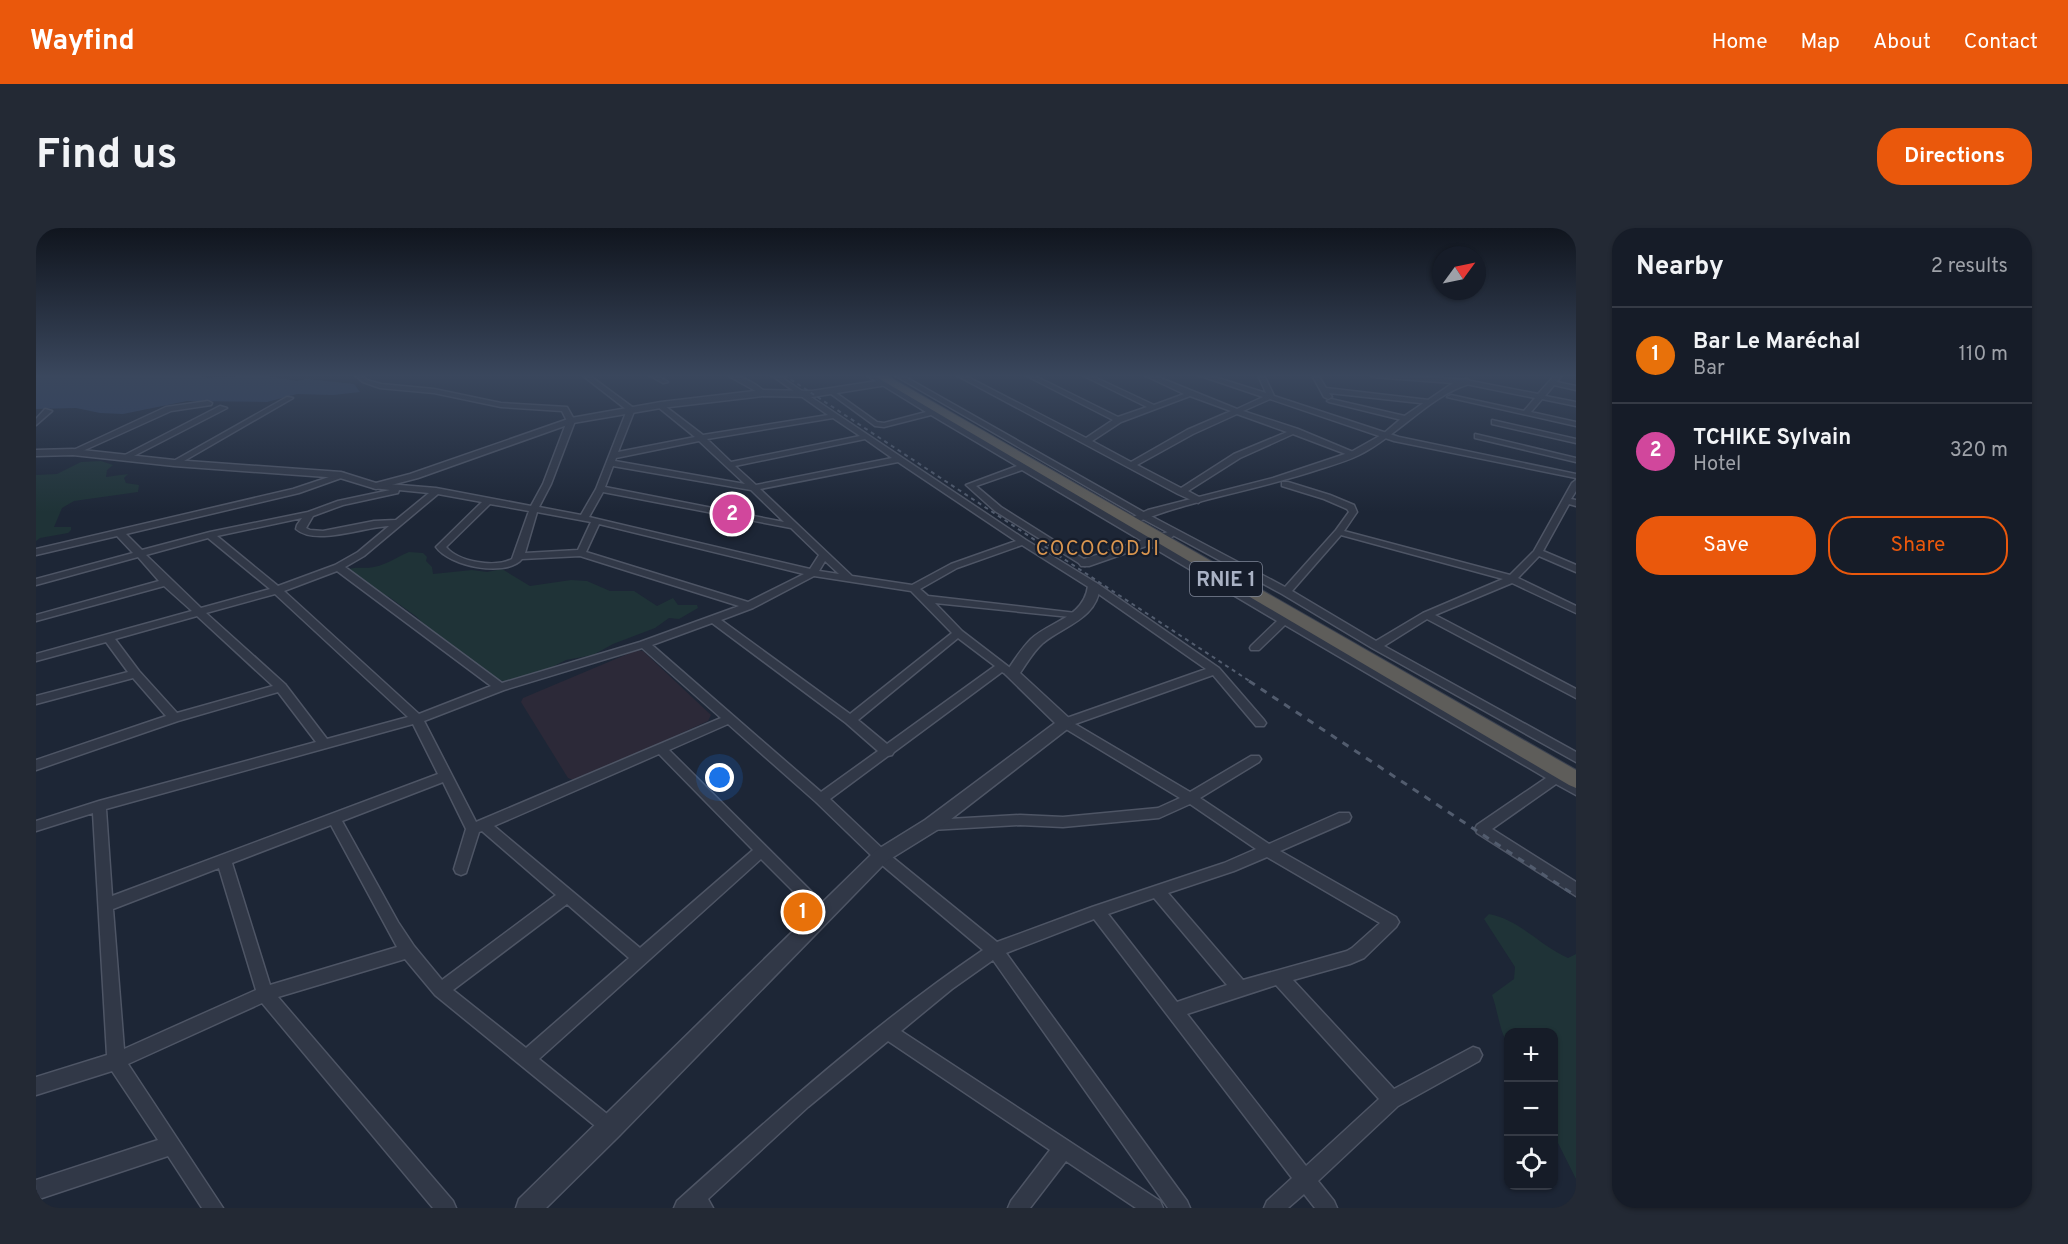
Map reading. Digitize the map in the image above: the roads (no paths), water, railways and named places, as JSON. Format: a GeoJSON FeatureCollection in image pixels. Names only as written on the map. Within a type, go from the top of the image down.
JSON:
{"type":"FeatureCollection","features":[{"type":"Feature","properties":{"kind":"highway","name":"RNIE 1"},"geometry":{"type":"LineString","coordinates":[[961,421],[1133,520],[1159,539],[1576,780]]}},
{"type":"Feature","properties":{"kind":"highway","name":"RNIE 1"},"geometry":{"type":"LineString","coordinates":[[1159,539],[1576,769]]}},
{"type":"Feature","properties":{"kind":"street"},"geometry":{"type":"LineString","coordinates":[[73,452],[141,421]]}},
{"type":"Feature","properties":{"kind":"street"},"geometry":{"type":"LineString","coordinates":[[125,457],[198,421]]}},
{"type":"Feature","properties":{"kind":"street"},"geometry":{"type":"LineString","coordinates":[[174,463],[249,421]]}},
{"type":"Feature","properties":{"kind":"street"},"geometry":{"type":"LineString","coordinates":[[376,486],[414,476],[572,421]]}},
{"type":"Feature","properties":{"kind":"street"},"geometry":{"type":"LineString","coordinates":[[489,500],[441,547],[441,550],[452,558],[484,564],[510,564],[519,556],[534,509],[547,484],[572,421]]}},
{"type":"Feature","properties":{"kind":"street"},"geometry":{"type":"LineString","coordinates":[[584,518],[600,489],[627,421]]}},
{"type":"Feature","properties":{"kind":"street"},"geometry":{"type":"LineString","coordinates":[[680,421],[851,580]]}},
{"type":"Feature","properties":{"kind":"street"},"geometry":{"type":"LineString","coordinates":[[612,459],[701,438],[805,421]]}},
{"type":"Feature","properties":{"kind":"street"},"geometry":{"type":"LineString","coordinates":[[840,421],[1023,542],[1094,586],[1215,670],[1260,723]]}},
{"type":"Feature","properties":{"kind":"street"},"geometry":{"type":"LineString","coordinates":[[871,421],[884,425],[900,421]]}},
{"type":"Feature","properties":{"kind":"street"},"geometry":{"type":"LineString","coordinates":[[947,421],[1023,467],[1286,592],[1376,646],[1576,758]]}},
{"type":"Feature","properties":{"kind":"street"},"geometry":{"type":"LineString","coordinates":[[1046,421],[1198,500]]}},
{"type":"Feature","properties":{"kind":"street"},"geometry":{"type":"LineString","coordinates":[[1086,442],[1117,421]]}},
{"type":"Feature","properties":{"kind":"street"},"geometry":{"type":"LineString","coordinates":[[1131,465],[1190,432],[1216,421]]}},
{"type":"Feature","properties":{"kind":"street"},"geometry":{"type":"LineString","coordinates":[[1266,421],[1354,454]]}},
{"type":"Feature","properties":{"kind":"street"},"geometry":{"type":"LineString","coordinates":[[1348,421],[1391,437],[1576,476]]}},
{"type":"Feature","properties":{"kind":"street"},"geometry":{"type":"LineString","coordinates":[[1133,520],[1198,500],[1277,480],[1354,454],[1391,437],[1405,421]]}},
{"type":"Feature","properties":{"kind":"street"},"geometry":{"type":"LineString","coordinates":[[1133,520],[1208,506],[1325,474],[1365,459],[1415,421]]}},
{"type":"Feature","properties":{"kind":"street"},"geometry":{"type":"LineString","coordinates":[[1561,421],[1576,424]]}},
{"type":"Feature","properties":{"kind":"street"},"geometry":{"type":"LineString","coordinates":[[1461,451],[1495,422],[1576,441]]}},
{"type":"Feature","properties":{"kind":"street"},"geometry":{"type":"LineString","coordinates":[[1181,492],[1237,456],[1295,431]]}},
{"type":"Feature","properties":{"kind":"street"},"geometry":{"type":"LineString","coordinates":[[1478,436],[1576,460]]}},
{"type":"Feature","properties":{"kind":"street"},"geometry":{"type":"LineString","coordinates":[[729,465],[865,437]]}},
{"type":"Feature","properties":{"kind":"street"},"geometry":{"type":"LineString","coordinates":[[36,453],[73,452],[174,463],[341,475],[376,486],[436,491],[596,520],[813,573],[914,588],[954,566],[1023,542]]}},
{"type":"Feature","properties":{"kind":"street"},"geometry":{"type":"LineString","coordinates":[[612,459],[754,488],[899,459]]}},
{"type":"Feature","properties":{"kind":"street"},"geometry":{"type":"LineString","coordinates":[[1023,467],[970,484],[998,509],[1085,563]]}},
{"type":"Feature","properties":{"kind":"street"},"geometry":{"type":"LineString","coordinates":[[36,552],[296,491],[341,475]]}},
{"type":"Feature","properties":{"kind":"street"},"geometry":{"type":"LineString","coordinates":[[1376,646],[1427,615],[1512,579],[1538,552],[1571,502],[1576,483]]}},
{"type":"Feature","properties":{"kind":"street"},"geometry":{"type":"LineString","coordinates":[[1285,484],[1327,496],[1351,507],[1353,513],[1286,592]]}},
{"type":"Feature","properties":{"kind":"street"},"geometry":{"type":"LineString","coordinates":[[36,582],[210,536],[405,489]]}},
{"type":"Feature","properties":{"kind":"street"},"geometry":{"type":"LineString","coordinates":[[600,489],[794,526]]}},
{"type":"Feature","properties":{"kind":"street"},"geometry":{"type":"LineString","coordinates":[[36,658],[277,590],[338,567],[361,555],[436,491]]}},
{"type":"Feature","properties":{"kind":"street"},"geometry":{"type":"LineString","coordinates":[[310,513],[301,525],[301,529],[314,535],[374,524],[398,523]]}},
{"type":"Feature","properties":{"kind":"street"},"geometry":{"type":"LineString","coordinates":[[581,553],[596,520]]}},
{"type":"Feature","properties":{"kind":"street"},"geometry":{"type":"LineString","coordinates":[[119,532],[138,555],[166,582],[281,687],[325,745]]}},
{"type":"Feature","properties":{"kind":"street"},"geometry":{"type":"LineString","coordinates":[[1339,532],[1512,579],[1576,610]]}},
{"type":"Feature","properties":{"kind":"street"},"geometry":{"type":"LineString","coordinates":[[210,536],[277,590],[417,719],[446,776],[478,826],[567,895],[641,958]]}},
{"type":"Feature","properties":{"kind":"street"},"geometry":{"type":"LineString","coordinates":[[1066,569],[1159,539],[1284,620],[1576,790]]}},
{"type":"Feature","properties":{"kind":"street"},"geometry":{"type":"LineString","coordinates":[[1538,552],[1576,569]]}},
{"type":"Feature","properties":{"kind":"street"},"geometry":{"type":"LineString","coordinates":[[519,556],[581,553],[749,606]]}},
{"type":"Feature","properties":{"kind":"street"},"geometry":{"type":"LineString","coordinates":[[36,826],[99,806],[417,719],[500,687],[644,644],[714,620],[749,606],[813,573],[824,555]]}},
{"type":"Feature","properties":{"kind":"street"},"geometry":{"type":"LineString","coordinates":[[338,567],[500,687]]}},
{"type":"Feature","properties":{"kind":"street"},"geometry":{"type":"LineString","coordinates":[[36,618],[166,582]]}},
{"type":"Feature","properties":{"kind":"street"},"geometry":{"type":"LineString","coordinates":[[821,799],[1007,670],[1036,642],[1076,616],[1094,596],[1094,586]]}},
{"type":"Feature","properties":{"kind":"street"},"geometry":{"type":"LineString","coordinates":[[914,588],[958,633],[1007,670],[1065,723],[1190,797],[1269,851],[1391,922],[1358,953],[1350,957],[1240,988],[1173,1011]]}},
{"type":"Feature","properties":{"kind":"street"},"geometry":{"type":"LineString","coordinates":[[924,599],[1076,616]]}},
{"type":"Feature","properties":{"kind":"street"},"geometry":{"type":"LineString","coordinates":[[1427,615],[1576,694]]}},
{"type":"Feature","properties":{"kind":"street"},"geometry":{"type":"LineString","coordinates":[[714,620],[850,720],[888,752]]}},
{"type":"Feature","properties":{"kind":"street"},"geometry":{"type":"LineString","coordinates":[[1256,648],[1284,620]]}},
{"type":"Feature","properties":{"kind":"street"},"geometry":{"type":"LineString","coordinates":[[850,720],[958,633]]}},
{"type":"Feature","properties":{"kind":"street"},"geometry":{"type":"LineString","coordinates":[[109,638],[135,674],[174,718]]}},
{"type":"Feature","properties":{"kind":"street"},"geometry":{"type":"LineString","coordinates":[[644,644],[728,720],[821,799],[881,856],[996,950],[1180,1208]]}},
{"type":"Feature","properties":{"kind":"street"},"geometry":{"type":"LineString","coordinates":[[528,1208],[611,1128],[881,856],[931,825],[1065,723],[1215,670]]}},
{"type":"Feature","properties":{"kind":"street"},"geometry":{"type":"LineString","coordinates":[[36,700],[135,674]]}},
{"type":"Feature","properties":{"kind":"street"},"geometry":{"type":"LineString","coordinates":[[36,765],[174,718],[281,687]]}},
{"type":"Feature","properties":{"kind":"street"},"geometry":{"type":"LineString","coordinates":[[461,869],[478,826],[728,720]]}},
{"type":"Feature","properties":{"kind":"street"},"geometry":{"type":"LineString","coordinates":[[660,748],[823,912]]}},
{"type":"Feature","properties":{"kind":"street"},"geometry":{"type":"LineString","coordinates":[[931,825],[1020,820],[1063,822],[1103,820],[1159,813],[1177,806],[1255,759]]}},
{"type":"Feature","properties":{"kind":"street"},"geometry":{"type":"LineString","coordinates":[[106,905],[446,776]]}},
{"type":"Feature","properties":{"kind":"street"},"geometry":{"type":"LineString","coordinates":[[1556,778],[1482,829],[1576,890]]}},
{"type":"Feature","properties":{"kind":"street"},"geometry":{"type":"LineString","coordinates":[[99,806],[116,1061],[213,1208]]}},
{"type":"Feature","properties":{"kind":"street"},"geometry":{"type":"LineString","coordinates":[[694,1205],[802,1101],[946,984],[996,950],[1097,911],[1269,851],[1344,817]]}},
{"type":"Feature","properties":{"kind":"street"},"geometry":{"type":"LineString","coordinates":[[334,818],[393,927],[408,951],[441,990],[611,1128]]}},
{"type":"Feature","properties":{"kind":"street"},"geometry":{"type":"LineString","coordinates":[[527,1058],[761,851]]}},
{"type":"Feature","properties":{"kind":"street"},"geometry":{"type":"LineString","coordinates":[[224,860],[265,994],[446,1208]]}},
{"type":"Feature","properties":{"kind":"street"},"geometry":{"type":"LineString","coordinates":[[1157,891],[1240,988]]}},
{"type":"Feature","properties":{"kind":"street"},"geometry":{"type":"LineString","coordinates":[[441,990],[567,895]]}},
{"type":"Feature","properties":{"kind":"street"},"geometry":{"type":"LineString","coordinates":[[1097,911],[1327,1208]]}},
{"type":"Feature","properties":{"kind":"street"},"geometry":{"type":"LineString","coordinates":[[36,1086],[116,1061],[265,994],[408,951]]}},
{"type":"Feature","properties":{"kind":"street"},"geometry":{"type":"LineString","coordinates":[[1280,978],[1392,1100]]}},
{"type":"Feature","properties":{"kind":"street"},"geometry":{"type":"LineString","coordinates":[[889,1032],[1153,1208]]}},
{"type":"Feature","properties":{"kind":"street"},"geometry":{"type":"LineString","coordinates":[[1274,1208],[1392,1100],[1473,1055]]}},
{"type":"Feature","properties":{"kind":"street"},"geometry":{"type":"LineString","coordinates":[[36,1190],[172,1145]]}},
{"type":"Feature","properties":{"kind":"street"},"geometry":{"type":"LineString","coordinates":[[1018,1208],[1063,1149]]}},
{"type":"Feature","properties":{"kind":"railway"},"geometry":{"type":"LineString","coordinates":[[854,421],[1251,682]]}},
{"type":"Feature","properties":{"kind":"railway"},"geometry":{"type":"LineString","coordinates":[[1249,681],[1576,896]]}},
{"type":"Feature","properties":{"kind":"place","name":"TCHIKE Sylvain"},"geometry":{"type":"Point","coordinates":[732,514]}},
{"type":"Feature","properties":{"kind":"place","name":"Bar Le Maréchal"},"geometry":{"type":"Point","coordinates":[803,912]}},
{"type":"Feature","properties":{"kind":"district","name":"COCOCODJI"},"geometry":{"type":"Point","coordinates":[1098,548]}}]}
